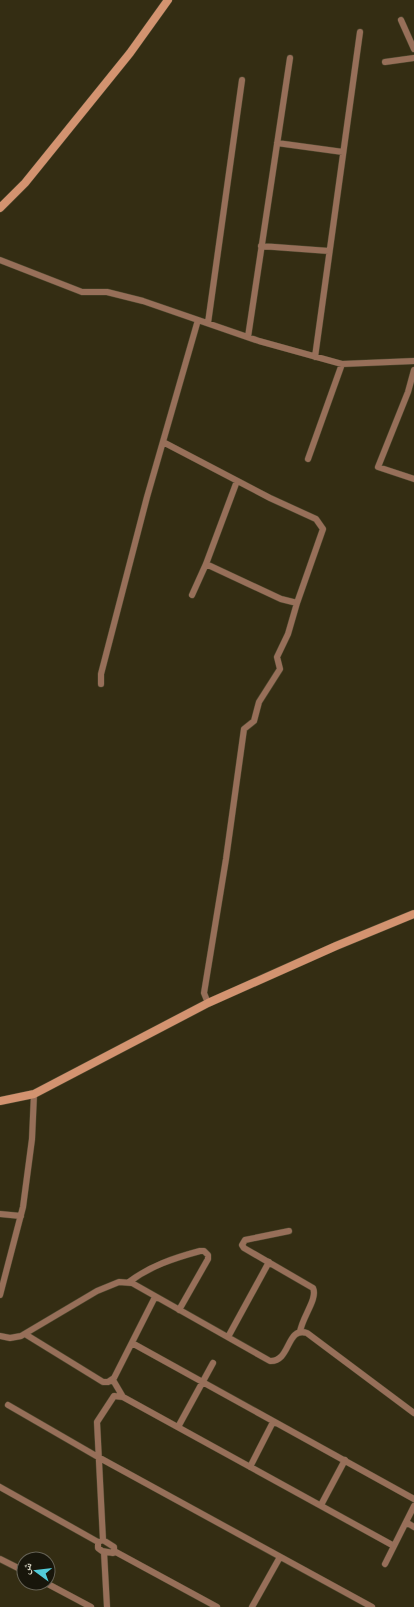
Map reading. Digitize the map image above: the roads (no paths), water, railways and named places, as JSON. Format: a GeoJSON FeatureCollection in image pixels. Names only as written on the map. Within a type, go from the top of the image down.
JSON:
{"type":"FeatureCollection","features":[{"type":"Feature","properties":{"kind":"street"},"geometry":{"type":"LineString","coordinates":[[0,208],[25,183],[130,53],[168,0]]}},
{"type":"Feature","properties":{"kind":"street"},"geometry":{"type":"LineString","coordinates":[[401,20],[414,49]]}},
{"type":"Feature","properties":{"kind":"street"},"geometry":{"type":"LineString","coordinates":[[315,357],[360,32]]}},
{"type":"Feature","properties":{"kind":"street"},"geometry":{"type":"LineString","coordinates":[[248,337],[290,58]]}},
{"type":"Feature","properties":{"kind":"street"},"geometry":{"type":"LineString","coordinates":[[385,62],[414,58]]}},
{"type":"Feature","properties":{"kind":"street"},"geometry":{"type":"LineString","coordinates":[[208,323],[242,80]]}},
{"type":"Feature","properties":{"kind":"street"},"geometry":{"type":"LineString","coordinates":[[277,142],[343,152]]}},
{"type":"Feature","properties":{"kind":"street"},"geometry":{"type":"LineString","coordinates":[[261,246],[329,251]]}},
{"type":"Feature","properties":{"kind":"street"},"geometry":{"type":"LineString","coordinates":[[0,260],[82,292],[107,292],[143,300],[248,337],[342,364],[414,361]]}},
{"type":"Feature","properties":{"kind":"street"},"geometry":{"type":"LineString","coordinates":[[101,684],[101,674],[163,442],[198,320]]}},
{"type":"Feature","properties":{"kind":"street"},"geometry":{"type":"LineString","coordinates":[[308,459],[342,364]]}},
{"type":"Feature","properties":{"kind":"street"},"geometry":{"type":"LineString","coordinates":[[414,370],[408,392],[378,467],[414,479]]}},
{"type":"Feature","properties":{"kind":"street"},"geometry":{"type":"LineString","coordinates":[[163,442],[270,498],[316,519],[323,529],[297,602],[288,634],[277,657],[280,669],[259,702],[254,721],[244,729],[226,859],[204,993],[208,1003]]}},
{"type":"Feature","properties":{"kind":"street"},"geometry":{"type":"LineString","coordinates":[[192,595],[206,564],[237,481]]}},
{"type":"Feature","properties":{"kind":"street"},"geometry":{"type":"LineString","coordinates":[[206,564],[281,599],[297,602]]}},
{"type":"Feature","properties":{"kind":"street"},"geometry":{"type":"LineString","coordinates":[[0,1101],[34,1094],[208,1003],[336,946],[414,914]]}},
{"type":"Feature","properties":{"kind":"street"},"geometry":{"type":"LineString","coordinates":[[0,1295],[21,1216],[32,1139],[34,1094]]}},
{"type":"Feature","properties":{"kind":"street"},"geometry":{"type":"LineString","coordinates":[[0,1214],[21,1216]]}},
{"type":"Feature","properties":{"kind":"street"},"geometry":{"type":"LineString","coordinates":[[289,1231],[243,1242],[242,1246],[311,1285],[314,1291],[314,1298],[303,1319],[300,1332]]}},
{"type":"Feature","properties":{"kind":"street"},"geometry":{"type":"LineString","coordinates":[[129,1282],[158,1264],[204,1251],[208,1255],[208,1259],[179,1310]]}},
{"type":"Feature","properties":{"kind":"street"},"geometry":{"type":"LineString","coordinates":[[228,1337],[269,1262]]}},
{"type":"Feature","properties":{"kind":"street"},"geometry":{"type":"LineString","coordinates":[[0,1336],[10,1338],[26,1334],[97,1291],[119,1282],[129,1282],[272,1362],[282,1358],[293,1336],[300,1332],[307,1333],[414,1414]]}},
{"type":"Feature","properties":{"kind":"street"},"geometry":{"type":"LineString","coordinates":[[26,1334],[103,1382],[108,1382],[113,1380],[155,1297]]}},
{"type":"Feature","properties":{"kind":"street"},"geometry":{"type":"LineString","coordinates":[[132,1343],[414,1499]]}},
{"type":"Feature","properties":{"kind":"street"},"geometry":{"type":"LineString","coordinates":[[178,1428],[213,1363]]}},
{"type":"Feature","properties":{"kind":"street"},"geometry":{"type":"LineString","coordinates":[[113,1380],[123,1397]]}},
{"type":"Feature","properties":{"kind":"street"},"geometry":{"type":"LineString","coordinates":[[114,1551],[111,1554],[98,1548],[100,1541],[97,1422],[114,1396],[123,1397],[394,1546]]}},
{"type":"Feature","properties":{"kind":"street"},"geometry":{"type":"LineString","coordinates":[[8,1405],[98,1457],[372,1607]]}},
{"type":"Feature","properties":{"kind":"street"},"geometry":{"type":"LineString","coordinates":[[250,1467],[273,1422]]}},
{"type":"Feature","properties":{"kind":"street"},"geometry":{"type":"LineString","coordinates":[[321,1505],[345,1460]]}},
{"type":"Feature","properties":{"kind":"street"},"geometry":{"type":"LineString","coordinates":[[0,1487],[100,1541],[114,1547],[114,1551],[217,1607]]}},
{"type":"Feature","properties":{"kind":"street"},"geometry":{"type":"LineString","coordinates":[[385,1564],[414,1506]]}},
{"type":"Feature","properties":{"kind":"street"},"geometry":{"type":"LineString","coordinates":[[406,1522],[414,1527]]}},
{"type":"Feature","properties":{"kind":"street"},"geometry":{"type":"LineString","coordinates":[[104,1552],[107,1607]]}},
{"type":"Feature","properties":{"kind":"street"},"geometry":{"type":"LineString","coordinates":[[252,1607],[280,1557]]}},
{"type":"Feature","properties":{"kind":"street"},"geometry":{"type":"LineString","coordinates":[[1,1562],[16,1568]]}},
{"type":"Feature","properties":{"kind":"street"},"geometry":{"type":"LineString","coordinates":[[56,1588],[91,1607]]}}]}
